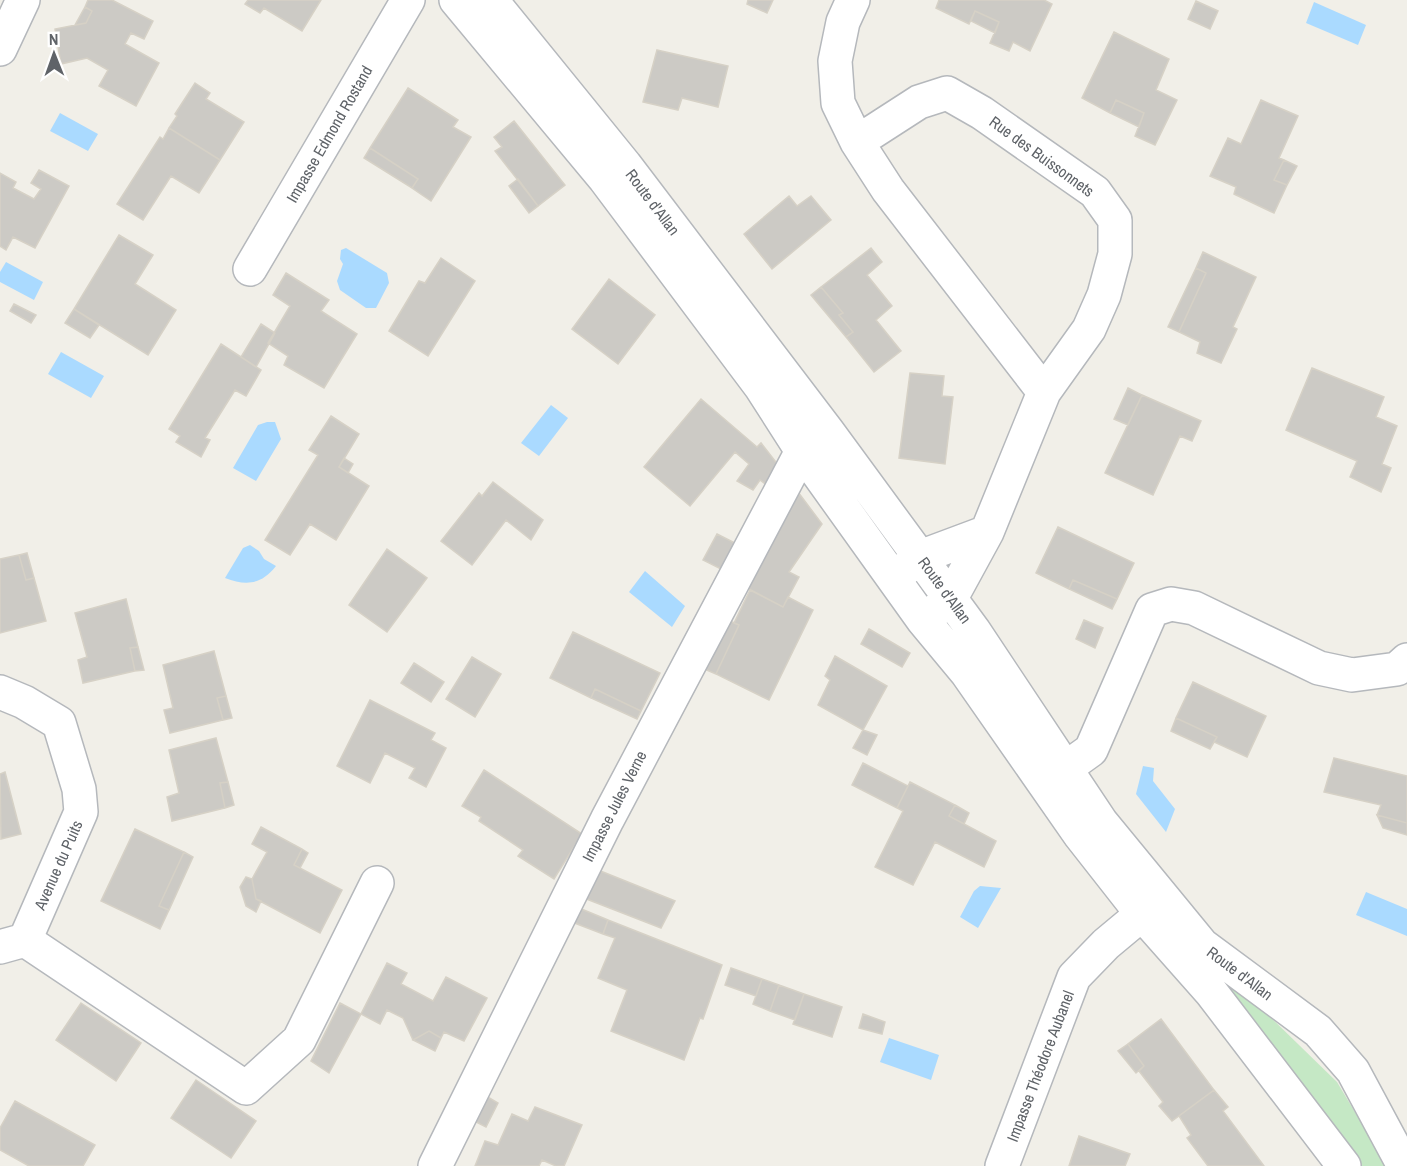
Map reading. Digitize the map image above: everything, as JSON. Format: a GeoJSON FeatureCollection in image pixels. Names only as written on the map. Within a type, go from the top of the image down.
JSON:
{"type":"FeatureCollection","features":[{"type":"Feature","properties":{"kind":"street"},"geometry":{"type":"LineString","coordinates":[[0,49],[23,0]]}},
{"type":"Feature","properties":{"kind":"street","name":"Impasse Edmond Rostand"},"geometry":{"type":"LineString","coordinates":[[250,269],[408,0]]}},
{"type":"Feature","properties":{"kind":"street","name":"Route d'Allan"},"geometry":{"type":"LineString","coordinates":[[456,0],[615,172],[828,432],[974,631],[1054,776],[1080,835],[1153,907],[1318,1031],[1353,1071],[1404,1166]]}},
{"type":"Feature","properties":{"kind":"street","name":"Route d'Allan"},"geometry":{"type":"LineString","coordinates":[[491,0],[615,172],[802,451],[923,620],[1054,776]]}},
{"type":"Feature","properties":{"kind":"street"},"geometry":{"type":"LineString","coordinates":[[853,0],[843,22],[836,61],[838,103],[857,142],[888,190],[1044,392]]}},
{"type":"Feature","properties":{"kind":"street","name":"Rue des Buissonnets"},"geometry":{"type":"LineString","coordinates":[[857,142],[919,102],[947,93],[982,113],[1095,192],[1115,220],[1115,254],[1104,295],[1089,329],[1044,392],[987,532],[951,598]]}},
{"type":"Feature","properties":{"kind":"street"},"geometry":{"type":"LineString","coordinates":[[802,451],[828,432]]}},
{"type":"Feature","properties":{"kind":"street","name":"Impasse Jules Verne"},"geometry":{"type":"LineString","coordinates":[[435,1166],[606,820],[802,451]]}},
{"type":"Feature","properties":{"kind":"street"},"geometry":{"type":"LineString","coordinates":[[894,578],[920,557],[987,532]]}},
{"type":"Feature","properties":{"kind":"street"},"geometry":{"type":"LineString","coordinates":[[923,620],[951,598]]}},
{"type":"Feature","properties":{"kind":"street"},"geometry":{"type":"LineString","coordinates":[[1054,776],[1091,750],[1152,610],[1161,607],[1171,604],[1194,608],[1319,668],[1352,675],[1397,669],[1407,660]]}},
{"type":"Feature","properties":{"kind":"street","name":"Avenue du Puits"},"geometry":{"type":"LineString","coordinates":[[0,692],[24,702],[59,723],[79,789],[81,812],[12,944]]}},
{"type":"Feature","properties":{"kind":"street"},"geometry":{"type":"LineString","coordinates":[[12,944],[246,1088],[299,1040],[377,883]]}},
{"type":"Feature","properties":{"kind":"street","name":"Route d'Allan"},"geometry":{"type":"LineString","coordinates":[[1153,907],[1211,992],[1344,1166]]}},
{"type":"Feature","properties":{"kind":"street","name":"Impasse Théodore Aubanel"},"geometry":{"type":"LineString","coordinates":[[1002,1166],[1074,978],[1106,944],[1153,907]]}},
{"type":"Feature","properties":{"kind":"green space"},"geometry":{"type":"Polygon","coordinates":[[[1200,962],[1263,1010],[1337,1082],[1385,1166],[1353,1166],[1200,962]]]}},
{"type":"Feature","properties":{"kind":"water"},"geometry":{"type":"Polygon","coordinates":[[[1314,2],[1366,25],[1358,45],[1306,23],[1314,2]]]}},
{"type":"Feature","properties":{"kind":"water"},"geometry":{"type":"Polygon","coordinates":[[[60,113],[98,134],[88,151],[50,131],[60,113]]]}},
{"type":"Feature","properties":{"kind":"water"},"geometry":{"type":"Polygon","coordinates":[[[346,248],[387,273],[389,283],[376,308],[366,308],[340,290],[337,281],[343,264],[340,259],[341,250],[346,248]]]}},
{"type":"Feature","properties":{"kind":"water"},"geometry":{"type":"Polygon","coordinates":[[[6,262],[43,282],[34,300],[0,282],[0,272],[6,262]]]}},
{"type":"Feature","properties":{"kind":"water"},"geometry":{"type":"Polygon","coordinates":[[[61,352],[104,376],[91,398],[48,374],[61,352]]]}},
{"type":"Feature","properties":{"kind":"water"},"geometry":{"type":"Polygon","coordinates":[[[551,405],[568,418],[539,456],[521,443],[551,405]]]}},
{"type":"Feature","properties":{"kind":"water"},"geometry":{"type":"Polygon","coordinates":[[[275,422],[281,439],[256,481],[233,468],[258,425],[275,422]]]}},
{"type":"Feature","properties":{"kind":"water"},"geometry":{"type":"Polygon","coordinates":[[[250,545],[259,551],[264,559],[276,566],[265,577],[253,582],[246,583],[225,578],[243,548],[250,545]]]}},
{"type":"Feature","properties":{"kind":"water"},"geometry":{"type":"Polygon","coordinates":[[[645,571],[685,606],[672,627],[629,592],[645,571]]]}},
{"type":"Feature","properties":{"kind":"water"},"geometry":{"type":"Polygon","coordinates":[[[1143,766],[1154,768],[1153,781],[1175,809],[1166,832],[1136,794],[1143,766]]]}},
{"type":"Feature","properties":{"kind":"water"},"geometry":{"type":"Polygon","coordinates":[[[980,886],[1001,888],[978,928],[960,917],[974,891],[980,886]]]}},
{"type":"Feature","properties":{"kind":"water"},"geometry":{"type":"Polygon","coordinates":[[[1366,892],[1407,909],[1407,936],[1356,915],[1366,892]]]}},
{"type":"Feature","properties":{"kind":"water"},"geometry":{"type":"Polygon","coordinates":[[[889,1038],[939,1055],[931,1080],[880,1062],[889,1038]]]}},
{"type":"Feature","properties":{"kind":"building"},"geometry":{"type":"Polygon","coordinates":[[[88,0],[112,0],[153,21],[144,39],[131,33],[125,44],[159,63],[136,106],[99,86],[108,70],[87,58],[61,64],[55,29],[86,23],[92,11],[85,7],[88,0]]]}},
{"type":"Feature","properties":{"kind":"building"},"geometry":{"type":"Polygon","coordinates":[[[248,0],[321,0],[302,31],[264,8],[260,13],[245,4],[248,0]]]}},
{"type":"Feature","properties":{"kind":"building"},"geometry":{"type":"Polygon","coordinates":[[[748,0],[773,0],[767,13],[747,4],[748,0]]]}},
{"type":"Feature","properties":{"kind":"building"},"geometry":{"type":"Polygon","coordinates":[[[939,0],[1044,0],[1052,4],[1030,51],[1013,42],[1009,51],[990,43],[999,22],[975,11],[969,24],[936,8],[939,0]]]}},
{"type":"Feature","properties":{"kind":"building"},"geometry":{"type":"Polygon","coordinates":[[[1196,1],[1218,11],[1210,29],[1188,19],[1196,1]]]}},
{"type":"Feature","properties":{"kind":"building"},"geometry":{"type":"Polygon","coordinates":[[[85,7],[92,11],[86,23],[75,25],[85,7]]]}},
{"type":"Feature","properties":{"kind":"building"},"geometry":{"type":"Polygon","coordinates":[[[975,11],[999,22],[995,33],[971,21],[975,11]]]}},
{"type":"Feature","properties":{"kind":"building"},"geometry":{"type":"Polygon","coordinates":[[[1114,32],[1169,59],[1156,90],[1177,100],[1155,145],[1135,136],[1144,113],[1116,100],[1110,113],[1082,98],[1114,32]]]}},
{"type":"Feature","properties":{"kind":"building"},"geometry":{"type":"Polygon","coordinates":[[[657,50],[728,66],[718,107],[682,98],[678,110],[643,102],[657,50]]]}},
{"type":"Feature","properties":{"kind":"building"},"geometry":{"type":"Polygon","coordinates":[[[195,83],[210,93],[206,99],[244,122],[220,160],[169,128],[177,116],[175,114],[195,83]]]}},
{"type":"Feature","properties":{"kind":"building"},"geometry":{"type":"Polygon","coordinates":[[[408,88],[458,120],[453,127],[471,137],[431,201],[412,188],[418,179],[370,148],[408,88]]]}},
{"type":"Feature","properties":{"kind":"building"},"geometry":{"type":"Polygon","coordinates":[[[1116,100],[1144,113],[1139,127],[1110,113],[1116,100]]]}},
{"type":"Feature","properties":{"kind":"building"},"geometry":{"type":"Polygon","coordinates":[[[1261,100],[1298,116],[1279,158],[1284,160],[1274,180],[1287,185],[1274,213],[1234,194],[1236,187],[1210,176],[1228,138],[1241,144],[1261,100]]]}},
{"type":"Feature","properties":{"kind":"building"},"geometry":{"type":"Polygon","coordinates":[[[514,121],[565,185],[538,206],[495,151],[502,147],[494,137],[514,121]]]}},
{"type":"Feature","properties":{"kind":"building"},"geometry":{"type":"Polygon","coordinates":[[[169,128],[220,160],[199,193],[171,176],[143,220],[117,204],[160,137],[163,139],[169,128]]]}},
{"type":"Feature","properties":{"kind":"building"},"geometry":{"type":"Polygon","coordinates":[[[370,148],[418,179],[412,188],[364,158],[370,148]]]}},
{"type":"Feature","properties":{"kind":"building"},"geometry":{"type":"Polygon","coordinates":[[[1284,160],[1297,166],[1287,185],[1274,180],[1284,160]]]}},
{"type":"Feature","properties":{"kind":"building"},"geometry":{"type":"Polygon","coordinates":[[[39,170],[69,186],[35,248],[13,237],[6,250],[0,246],[0,173],[16,182],[13,188],[34,199],[41,189],[31,183],[39,170]]]}},
{"type":"Feature","properties":{"kind":"building"},"geometry":{"type":"Polygon","coordinates":[[[518,179],[538,206],[529,213],[509,186],[518,179]]]}},
{"type":"Feature","properties":{"kind":"building"},"geometry":{"type":"Polygon","coordinates":[[[789,196],[797,206],[811,196],[831,220],[772,269],[744,234],[789,196]]]}},
{"type":"Feature","properties":{"kind":"building"},"geometry":{"type":"Polygon","coordinates":[[[119,235],[153,255],[135,284],[176,310],[148,355],[74,309],[119,235]]]}},
{"type":"Feature","properties":{"kind":"building"},"geometry":{"type":"Polygon","coordinates":[[[871,248],[882,262],[867,275],[892,306],[876,320],[901,351],[874,372],[846,337],[853,332],[839,315],[843,313],[821,287],[871,248]]]}},
{"type":"Feature","properties":{"kind":"building"},"geometry":{"type":"Polygon","coordinates":[[[1203,252],[1256,277],[1233,327],[1237,329],[1221,363],[1197,353],[1200,342],[1179,332],[1206,273],[1196,268],[1203,252]]]}},
{"type":"Feature","properties":{"kind":"building"},"geometry":{"type":"Polygon","coordinates":[[[441,258],[475,281],[428,356],[389,331],[419,281],[425,283],[441,258]]]}},
{"type":"Feature","properties":{"kind":"building"},"geometry":{"type":"Polygon","coordinates":[[[1196,268],[1206,273],[1179,332],[1168,327],[1196,268]]]}},
{"type":"Feature","properties":{"kind":"building"},"geometry":{"type":"Polygon","coordinates":[[[286,273],[329,300],[321,311],[357,334],[324,388],[284,365],[288,356],[268,343],[290,306],[273,295],[286,273]]]}},
{"type":"Feature","properties":{"kind":"building"},"geometry":{"type":"Polygon","coordinates":[[[609,279],[655,315],[618,364],[572,329],[609,279]]]}},
{"type":"Feature","properties":{"kind":"building"},"geometry":{"type":"Polygon","coordinates":[[[821,287],[843,313],[839,315],[853,332],[846,337],[811,295],[821,287]]]}},
{"type":"Feature","properties":{"kind":"building"},"geometry":{"type":"Polygon","coordinates":[[[14,304],[36,315],[31,323],[10,311],[14,304]]]}},
{"type":"Feature","properties":{"kind":"building"},"geometry":{"type":"Polygon","coordinates":[[[74,309],[99,325],[90,338],[65,323],[74,309]]]}},
{"type":"Feature","properties":{"kind":"building"},"geometry":{"type":"Polygon","coordinates":[[[261,324],[275,333],[256,367],[241,357],[261,324]]]}},
{"type":"Feature","properties":{"kind":"building"},"geometry":{"type":"Polygon","coordinates":[[[221,344],[261,370],[246,396],[235,390],[205,438],[210,440],[201,457],[176,442],[180,436],[169,429],[221,344]]]}},
{"type":"Feature","properties":{"kind":"building"},"geometry":{"type":"Polygon","coordinates":[[[1312,368],[1384,397],[1376,417],[1397,426],[1382,464],[1391,468],[1381,492],[1350,477],[1357,461],[1286,430],[1312,368]]]}},
{"type":"Feature","properties":{"kind":"building"},"geometry":{"type":"Polygon","coordinates":[[[910,373],[944,376],[942,396],[953,397],[945,464],[899,458],[910,373]]]}},
{"type":"Feature","properties":{"kind":"building"},"geometry":{"type":"Polygon","coordinates":[[[1128,388],[1142,395],[1128,425],[1114,419],[1128,388]]]}},
{"type":"Feature","properties":{"kind":"building"},"geometry":{"type":"Polygon","coordinates":[[[1142,395],[1201,421],[1192,441],[1180,436],[1153,495],[1105,473],[1142,395]]]}},
{"type":"Feature","properties":{"kind":"building"},"geometry":{"type":"Polygon","coordinates":[[[701,399],[757,447],[761,443],[779,466],[768,486],[760,480],[753,490],[737,481],[749,464],[735,452],[690,506],[644,467],[701,399]]]}},
{"type":"Feature","properties":{"kind":"building"},"geometry":{"type":"Polygon","coordinates":[[[331,416],[359,434],[339,467],[369,486],[336,540],[310,524],[290,555],[265,540],[318,455],[309,450],[331,416]]]}},
{"type":"Feature","properties":{"kind":"building"},"geometry":{"type":"Polygon","coordinates":[[[344,458],[353,464],[348,473],[339,467],[344,458]]]}},
{"type":"Feature","properties":{"kind":"building"},"geometry":{"type":"Polygon","coordinates":[[[493,482],[543,520],[531,540],[506,520],[472,565],[441,541],[479,493],[482,496],[493,482]]]}},
{"type":"Feature","properties":{"kind":"building"},"geometry":{"type":"Polygon","coordinates":[[[798,492],[822,524],[789,572],[799,577],[783,607],[747,588],[798,492]]]}},
{"type":"Feature","properties":{"kind":"building"},"geometry":{"type":"Polygon","coordinates":[[[1058,527],[1134,563],[1117,599],[1073,580],[1069,589],[1036,573],[1058,527]]]}},
{"type":"Feature","properties":{"kind":"building"},"geometry":{"type":"Polygon","coordinates":[[[717,534],[737,544],[723,570],[703,560],[717,534]]]}},
{"type":"Feature","properties":{"kind":"building"},"geometry":{"type":"Polygon","coordinates":[[[387,549],[427,578],[387,632],[349,605],[387,549]]]}},
{"type":"Feature","properties":{"kind":"building"},"geometry":{"type":"Polygon","coordinates":[[[27,553],[34,578],[26,580],[19,555],[27,553]]]}},
{"type":"Feature","properties":{"kind":"building"},"geometry":{"type":"Polygon","coordinates":[[[19,555],[26,580],[34,578],[46,621],[0,633],[0,559],[19,555]]]}},
{"type":"Feature","properties":{"kind":"building"},"geometry":{"type":"Polygon","coordinates":[[[1073,580],[1117,599],[1112,609],[1069,589],[1073,580]]]}},
{"type":"Feature","properties":{"kind":"building"},"geometry":{"type":"Polygon","coordinates":[[[750,590],[783,607],[788,597],[813,610],[769,700],[716,674],[739,625],[734,623],[750,590]]]}},
{"type":"Feature","properties":{"kind":"building"},"geometry":{"type":"Polygon","coordinates":[[[126,599],[138,647],[130,648],[135,671],[83,683],[78,660],[87,657],[75,613],[126,599]]]}},
{"type":"Feature","properties":{"kind":"building"},"geometry":{"type":"Polygon","coordinates":[[[1084,620],[1103,628],[1095,648],[1076,639],[1084,620]]]}},
{"type":"Feature","properties":{"kind":"building"},"geometry":{"type":"Polygon","coordinates":[[[730,621],[739,625],[716,674],[704,669],[730,621]]]}},
{"type":"Feature","properties":{"kind":"building"},"geometry":{"type":"Polygon","coordinates":[[[869,629],[910,653],[902,667],[861,644],[869,629]]]}},
{"type":"Feature","properties":{"kind":"building"},"geometry":{"type":"Polygon","coordinates":[[[573,632],[660,673],[641,711],[595,689],[591,698],[550,678],[573,632]]]}},
{"type":"Feature","properties":{"kind":"building"},"geometry":{"type":"Polygon","coordinates":[[[138,647],[144,670],[135,671],[130,648],[138,647]]]}},
{"type":"Feature","properties":{"kind":"building"},"geometry":{"type":"Polygon","coordinates":[[[214,651],[226,696],[217,698],[223,720],[170,733],[164,710],[173,708],[163,665],[214,651]]]}},
{"type":"Feature","properties":{"kind":"building"},"geometry":{"type":"Polygon","coordinates":[[[835,656],[887,686],[863,730],[818,705],[830,680],[825,676],[835,656]]]}},
{"type":"Feature","properties":{"kind":"building"},"geometry":{"type":"Polygon","coordinates":[[[472,657],[501,674],[475,717],[446,699],[472,657]]]}},
{"type":"Feature","properties":{"kind":"building"},"geometry":{"type":"Polygon","coordinates":[[[414,663],[444,682],[431,702],[401,683],[414,663]]]}},
{"type":"Feature","properties":{"kind":"building"},"geometry":{"type":"Polygon","coordinates":[[[1193,682],[1266,716],[1247,757],[1214,742],[1217,737],[1176,718],[1193,682]]]}},
{"type":"Feature","properties":{"kind":"building"},"geometry":{"type":"Polygon","coordinates":[[[595,689],[641,711],[637,719],[591,698],[595,689]]]}},
{"type":"Feature","properties":{"kind":"building"},"geometry":{"type":"Polygon","coordinates":[[[226,696],[232,718],[223,720],[217,698],[226,696]]]}},
{"type":"Feature","properties":{"kind":"building"},"geometry":{"type":"Polygon","coordinates":[[[370,700],[435,733],[431,740],[446,748],[426,787],[409,778],[415,768],[385,753],[370,783],[337,766],[370,700]]]}},
{"type":"Feature","properties":{"kind":"building"},"geometry":{"type":"Polygon","coordinates":[[[1176,718],[1217,737],[1210,749],[1171,731],[1176,718]]]}},
{"type":"Feature","properties":{"kind":"building"},"geometry":{"type":"Polygon","coordinates":[[[863,730],[877,735],[867,755],[853,748],[863,730]]]}},
{"type":"Feature","properties":{"kind":"building"},"geometry":{"type":"Polygon","coordinates":[[[216,738],[228,782],[220,783],[225,808],[172,821],[167,797],[179,793],[169,750],[216,738]]]}},
{"type":"Feature","properties":{"kind":"building"},"geometry":{"type":"Polygon","coordinates":[[[1334,758],[1407,776],[1407,823],[1377,815],[1381,805],[1324,792],[1334,758]]]}},
{"type":"Feature","properties":{"kind":"building"},"geometry":{"type":"Polygon","coordinates":[[[863,763],[908,786],[897,808],[852,785],[863,763]]]}},
{"type":"Feature","properties":{"kind":"building"},"geometry":{"type":"Polygon","coordinates":[[[484,770],[582,834],[554,879],[518,856],[523,850],[479,821],[481,817],[462,806],[484,770]]]}},
{"type":"Feature","properties":{"kind":"building"},"geometry":{"type":"Polygon","coordinates":[[[5,772],[21,834],[1,839],[0,774],[5,772]]]}},
{"type":"Feature","properties":{"kind":"building"},"geometry":{"type":"Polygon","coordinates":[[[228,782],[234,805],[225,808],[220,783],[228,782]]]}},
{"type":"Feature","properties":{"kind":"building"},"geometry":{"type":"Polygon","coordinates":[[[910,782],[955,805],[949,816],[996,841],[984,867],[935,842],[913,885],[875,867],[903,811],[897,808],[910,782]]]}},
{"type":"Feature","properties":{"kind":"building"},"geometry":{"type":"Polygon","coordinates":[[[955,805],[969,813],[964,824],[949,816],[955,805]]]}},
{"type":"Feature","properties":{"kind":"building"},"geometry":{"type":"Polygon","coordinates":[[[1377,815],[1407,823],[1407,835],[1383,828],[1377,815]]]}},
{"type":"Feature","properties":{"kind":"building"},"geometry":{"type":"Polygon","coordinates":[[[261,827],[302,849],[294,865],[342,890],[320,933],[256,899],[252,879],[267,852],[252,844],[261,827]]]}},
{"type":"Feature","properties":{"kind":"building"},"geometry":{"type":"Polygon","coordinates":[[[135,829],[184,852],[159,906],[169,910],[160,929],[101,901],[135,829]]]}},
{"type":"Feature","properties":{"kind":"building"},"geometry":{"type":"Polygon","coordinates":[[[302,849],[308,853],[300,868],[294,865],[302,849]]]}},
{"type":"Feature","properties":{"kind":"building"},"geometry":{"type":"Polygon","coordinates":[[[184,852],[193,857],[169,910],[159,906],[184,852]]]}},
{"type":"Feature","properties":{"kind":"building"},"geometry":{"type":"Polygon","coordinates":[[[598,870],[675,901],[661,928],[584,898],[598,870]]]}},
{"type":"Feature","properties":{"kind":"building"},"geometry":{"type":"Polygon","coordinates":[[[246,877],[252,879],[256,899],[261,901],[256,912],[246,906],[240,887],[246,877]]]}},
{"type":"Feature","properties":{"kind":"building"},"geometry":{"type":"Polygon","coordinates":[[[579,908],[608,920],[603,934],[572,922],[579,908]]]}},
{"type":"Feature","properties":{"kind":"building"},"geometry":{"type":"Polygon","coordinates":[[[608,920],[722,965],[703,1019],[700,1018],[684,1060],[611,1031],[627,990],[598,978],[615,938],[603,934],[608,920]]]}},
{"type":"Feature","properties":{"kind":"building"},"geometry":{"type":"Polygon","coordinates":[[[387,963],[407,973],[401,984],[433,1001],[446,977],[487,998],[464,1041],[444,1032],[441,1038],[429,1031],[413,1040],[403,1018],[387,1010],[380,1024],[361,1014],[387,963]]]}},
{"type":"Feature","properties":{"kind":"building"},"geometry":{"type":"Polygon","coordinates":[[[731,968],[762,979],[756,996],[725,985],[731,968]]]}},
{"type":"Feature","properties":{"kind":"building"},"geometry":{"type":"Polygon","coordinates":[[[762,979],[779,985],[770,1011],[753,1004],[762,979]]]}},
{"type":"Feature","properties":{"kind":"building"},"geometry":{"type":"Polygon","coordinates":[[[779,985],[804,994],[795,1020],[770,1011],[779,985]]]}},
{"type":"Feature","properties":{"kind":"building"},"geometry":{"type":"Polygon","coordinates":[[[804,994],[842,1007],[832,1037],[793,1024],[804,994]]]}},
{"type":"Feature","properties":{"kind":"building"},"geometry":{"type":"Polygon","coordinates":[[[81,1003],[141,1043],[116,1081],[56,1040],[81,1003]]]}},
{"type":"Feature","properties":{"kind":"building"},"geometry":{"type":"Polygon","coordinates":[[[340,1003],[361,1014],[329,1073],[311,1061],[340,1003]]]}},
{"type":"Feature","properties":{"kind":"building"},"geometry":{"type":"Polygon","coordinates":[[[863,1014],[885,1022],[882,1034],[859,1028],[863,1014]]]}},
{"type":"Feature","properties":{"kind":"building"},"geometry":{"type":"Polygon","coordinates":[[[1161,1019],[1214,1090],[1172,1121],[1159,1106],[1163,1102],[1139,1071],[1144,1066],[1128,1044],[1161,1019]]]}},
{"type":"Feature","properties":{"kind":"building"},"geometry":{"type":"Polygon","coordinates":[[[429,1031],[441,1038],[435,1051],[413,1040],[429,1031]]]}},
{"type":"Feature","properties":{"kind":"building"},"geometry":{"type":"Polygon","coordinates":[[[1128,1044],[1144,1066],[1136,1073],[1118,1051],[1128,1044]]]}},
{"type":"Feature","properties":{"kind":"building"},"geometry":{"type":"Polygon","coordinates":[[[196,1080],[256,1121],[231,1158],[171,1118],[196,1080]]]}},
{"type":"Feature","properties":{"kind":"building"},"geometry":{"type":"Polygon","coordinates":[[[1214,1090],[1228,1107],[1223,1111],[1264,1166],[1208,1166],[1187,1138],[1191,1135],[1179,1116],[1214,1090]]]}},
{"type":"Feature","properties":{"kind":"building"},"geometry":{"type":"Polygon","coordinates":[[[486,1096],[498,1103],[486,1127],[474,1121],[486,1096]]]}},
{"type":"Feature","properties":{"kind":"building"},"geometry":{"type":"Polygon","coordinates":[[[15,1101],[95,1145],[83,1166],[29,1166],[0,1150],[0,1128],[15,1101]]]}},
{"type":"Feature","properties":{"kind":"building"},"geometry":{"type":"Polygon","coordinates":[[[535,1107],[582,1125],[564,1166],[556,1166],[542,1160],[539,1166],[475,1166],[485,1141],[498,1145],[512,1114],[528,1121],[535,1107]]]}},
{"type":"Feature","properties":{"kind":"building"},"geometry":{"type":"Polygon","coordinates":[[[1079,1136],[1130,1154],[1125,1166],[1069,1166],[1079,1136]]]}}]}
